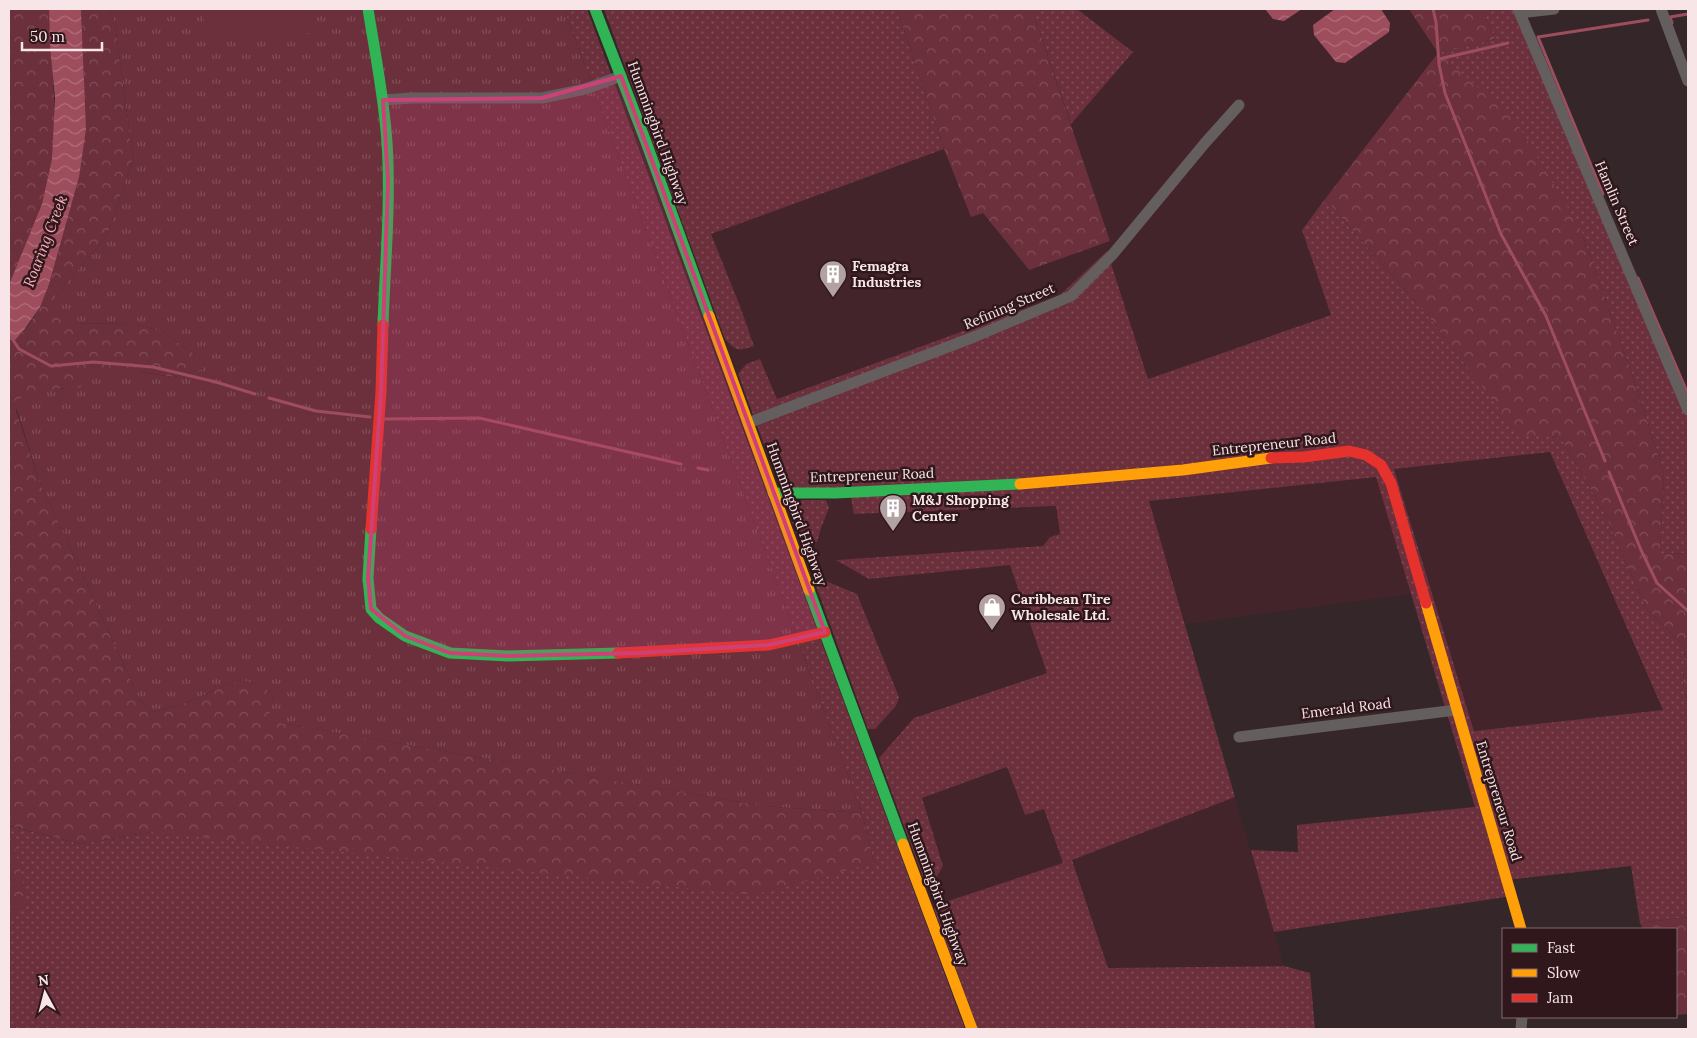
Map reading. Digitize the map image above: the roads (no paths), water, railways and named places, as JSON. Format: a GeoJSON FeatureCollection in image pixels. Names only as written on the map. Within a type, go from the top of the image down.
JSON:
{"type":"FeatureCollection","features":[{"type":"Feature","properties":{"kind":"street"},"geometry":{"type":"LineString","coordinates":[[368,9],[383,100],[388,181],[382,375],[368,578],[371,609],[379,618],[405,636],[450,653],[479,655],[508,656],[670,651],[769,645],[825,632]]}},
{"type":"Feature","properties":{"kind":"street","name":"Hummingbird Highway"},"geometry":{"type":"LineString","coordinates":[[595,9],[972,1029]]}},
{"type":"Feature","properties":{"kind":"street"},"geometry":{"type":"LineString","coordinates":[[1519,11],[1554,9]]}},
{"type":"Feature","properties":{"kind":"street"},"geometry":{"type":"LineString","coordinates":[[1662,9],[1688,81]]}},
{"type":"Feature","properties":{"kind":"street","name":"Hamlin Street"},"geometry":{"type":"LineString","coordinates":[[1519,11],[1688,410]]}},
{"type":"Feature","properties":{"kind":"street"},"geometry":{"type":"LineString","coordinates":[[383,100],[412,98],[542,98],[586,89],[621,76]]}},
{"type":"Feature","properties":{"kind":"street","name":"Refining Street"},"geometry":{"type":"LineString","coordinates":[[748,423],[974,337],[1071,296],[1113,254],[1239,105]]}},
{"type":"Feature","properties":{"kind":"street","name":"Entrepreneur Road"},"geometry":{"type":"LineString","coordinates":[[773,493],[836,493],[1033,483],[1183,470],[1349,451],[1366,455],[1381,465],[1390,483],[1522,928]]}},
{"type":"Feature","properties":{"kind":"street","name":"Emerald Road"},"geometry":{"type":"LineString","coordinates":[[1239,737],[1456,710]]}},
{"type":"Feature","properties":{"kind":"water","name":"Roaring Creek"},"geometry":{"type":"Polygon","coordinates":[[[49,9],[81,9],[86,129],[79,177],[49,284],[40,307],[24,330],[15,340],[9,340],[9,285],[42,204],[52,159],[55,98],[49,9]]]}},
{"type":"Feature","properties":{"kind":"water"},"geometry":{"type":"Polygon","coordinates":[[[1265,9],[1302,9],[1284,21],[1273,19],[1265,9]]]}},
{"type":"Feature","properties":{"kind":"water"},"geometry":{"type":"Polygon","coordinates":[[[1335,9],[1381,9],[1390,23],[1389,32],[1345,63],[1336,62],[1314,35],[1313,25],[1335,9]]]}},
{"type":"Feature","properties":{"kind":"waterway"},"geometry":{"type":"LineString","coordinates":[[1433,9],[1436,22],[1439,64],[1445,93],[1501,234],[1546,316],[1605,461]]}},
{"type":"Feature","properties":{"kind":"waterway"},"geometry":{"type":"LineString","coordinates":[[1672,23],[1670,17],[1688,14]]}},
{"type":"Feature","properties":{"kind":"waterway"},"geometry":{"type":"LineString","coordinates":[[1603,194],[1538,37],[1648,20]]}},
{"type":"Feature","properties":{"kind":"waterway"},"geometry":{"type":"LineString","coordinates":[[1439,59],[1508,43]]}},
{"type":"Feature","properties":{"kind":"waterway"},"geometry":{"type":"LineString","coordinates":[[1638,278],[1688,394]]}},
{"type":"Feature","properties":{"kind":"waterway"},"geometry":{"type":"LineString","coordinates":[[9,334],[19,349],[51,366],[93,362],[153,367],[216,382],[255,394]]}},
{"type":"Feature","properties":{"kind":"waterway"},"geometry":{"type":"LineString","coordinates":[[269,398],[316,411],[370,417]]}},
{"type":"Feature","properties":{"kind":"waterway"},"geometry":{"type":"LineString","coordinates":[[384,419],[479,418],[681,464]]}},
{"type":"Feature","properties":{"kind":"waterway"},"geometry":{"type":"LineString","coordinates":[[698,468],[708,470]]}},
{"type":"Feature","properties":{"kind":"waterway"},"geometry":{"type":"LineString","coordinates":[[1609,472],[1641,550],[1657,583],[1688,611]]}},
{"type":"Feature","properties":{"kind":"place","name":"Femagra Industries"},"geometry":{"type":"Point","coordinates":[833,298]}},
{"type":"Feature","properties":{"kind":"place","name":"M&J Shopping Center"},"geometry":{"type":"Point","coordinates":[893,532]}},
{"type":"Feature","properties":{"kind":"place","name":"Caribbean Tire Wholesale Ltd."},"geometry":{"type":"Point","coordinates":[992,631]}}]}
